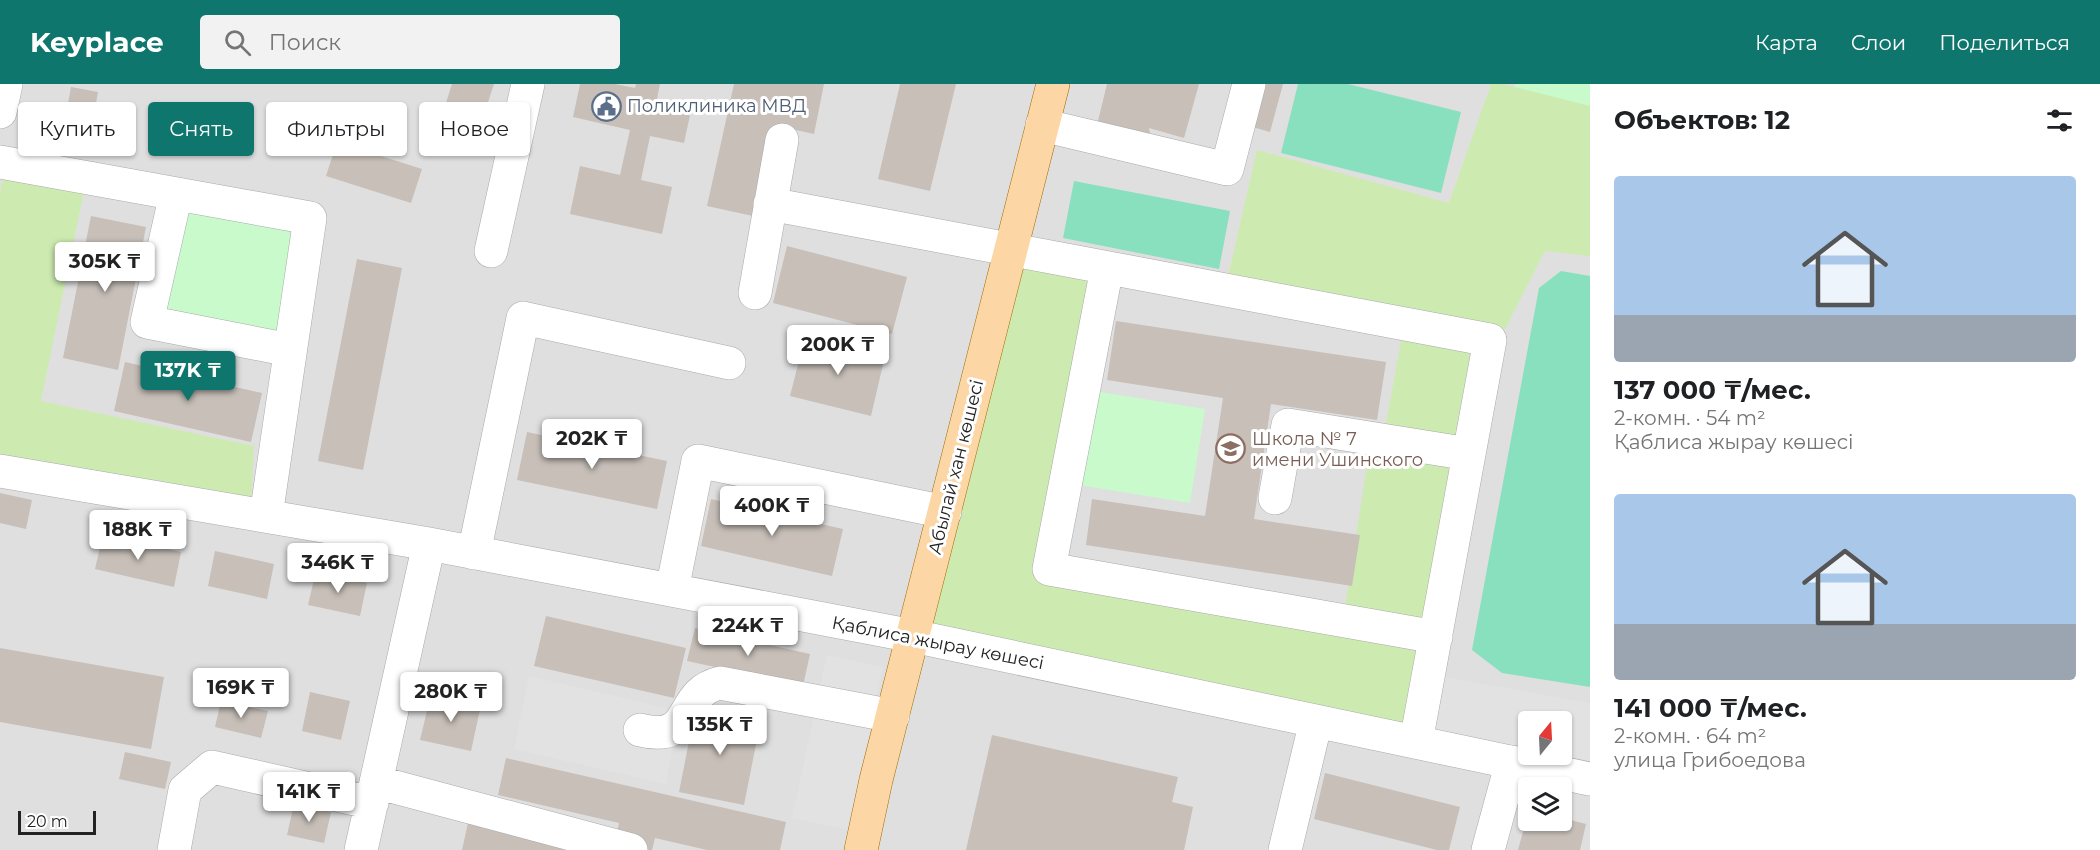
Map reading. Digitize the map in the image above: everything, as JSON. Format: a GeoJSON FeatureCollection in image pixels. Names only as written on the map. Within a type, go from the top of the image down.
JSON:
{"type":"FeatureCollection","features":[{"type":"Feature","properties":{"kind":"main road","name":"Абылай хан көшесі"},"geometry":{"type":"LineString","coordinates":[[861,850],[892,716],[1053,84]]}},
{"type":"Feature","properties":{"kind":"street"},"geometry":{"type":"LineString","coordinates":[[0,112],[6,84]]}},
{"type":"Feature","properties":{"kind":"street"},"geometry":{"type":"LineString","coordinates":[[491,251],[528,84]]}},
{"type":"Feature","properties":{"kind":"street"},"geometry":{"type":"LineString","coordinates":[[1042,125],[1227,169],[1249,84]]}},
{"type":"Feature","properties":{"kind":"street"},"geometry":{"type":"LineString","coordinates":[[755,293],[782,140]]}},
{"type":"Feature","properties":{"kind":"street"},"geometry":{"type":"LineString","coordinates":[[0,162],[310,218],[266,516]]}},
{"type":"Feature","properties":{"kind":"street"},"geometry":{"type":"LineString","coordinates":[[176,194],[147,322],[290,350]]}},
{"type":"Feature","properties":{"kind":"street"},"geometry":{"type":"LineString","coordinates":[[771,204],[1490,340],[1416,742]]}},
{"type":"Feature","properties":{"kind":"street"},"geometry":{"type":"LineString","coordinates":[[1107,268],[1049,569],[1436,637]]}},
{"type":"Feature","properties":{"kind":"street"},"geometry":{"type":"LineString","coordinates":[[474,553],[523,318],[729,363]]}},
{"type":"Feature","properties":{"kind":"street"},"geometry":{"type":"LineString","coordinates":[[1275,498],[1288,425],[1469,454]]}},
{"type":"Feature","properties":{"kind":"street"},"geometry":{"type":"LineString","coordinates":[[672,590],[698,461],[945,512]]}},
{"type":"Feature","properties":{"kind":"street","name":"Қаблиса жырау көшесі"},"geometry":{"type":"LineString","coordinates":[[0,471],[429,544],[913,636],[1590,779]]}},
{"type":"Feature","properties":{"kind":"street"},"geometry":{"type":"LineString","coordinates":[[361,850],[429,544]]}},
{"type":"Feature","properties":{"kind":"street"},"geometry":{"type":"LineString","coordinates":[[640,730],[656,735],[669,732],[680,723],[696,696],[708,686],[720,683],[892,716]]}},
{"type":"Feature","properties":{"kind":"street"},"geometry":{"type":"LineString","coordinates":[[1285,850],[1316,721]]}},
{"type":"Feature","properties":{"kind":"street"},"geometry":{"type":"LineString","coordinates":[[1488,850],[1512,762]]}},
{"type":"Feature","properties":{"kind":"street"},"geometry":{"type":"LineString","coordinates":[[174,850],[185,790],[212,767],[374,793],[631,850]]}},
{"type":"Feature","properties":{"kind":"shaded area"},"geometry":{"type":"Polygon","coordinates":[[[0,84],[1590,84],[1590,850],[0,850],[0,84]]]}},
{"type":"Feature","properties":{"kind":"shaded area"},"geometry":{"type":"Polygon","coordinates":[[[827,655],[883,667],[849,830],[792,818],[827,655]]]}},
{"type":"Feature","properties":{"kind":"shaded area"},"geometry":{"type":"Polygon","coordinates":[[[1429,674],[1590,703],[1590,769],[1571,765],[1572,711],[1518,711],[1518,754],[1429,735],[1429,674]]]}},
{"type":"Feature","properties":{"kind":"shaded area"},"geometry":{"type":"Polygon","coordinates":[[[529,676],[679,711],[666,784],[514,749],[529,676]]]}},
{"type":"Feature","properties":{"kind":"green space"},"geometry":{"type":"Polygon","coordinates":[[[1298,84],[1348,84],[1461,112],[1441,193],[1281,153],[1298,84]]]}},
{"type":"Feature","properties":{"kind":"green space"},"geometry":{"type":"Polygon","coordinates":[[[1491,84],[1502,84],[1590,105],[1590,256],[1545,251],[1505,329],[1227,281],[1257,150],[1449,203],[1491,84]]]}},
{"type":"Feature","properties":{"kind":"green space"},"geometry":{"type":"Polygon","coordinates":[[[1515,84],[1590,84],[1590,106],[1515,87],[1515,84]]]}},
{"type":"Feature","properties":{"kind":"green space"},"geometry":{"type":"Polygon","coordinates":[[[3,177],[84,191],[41,401],[254,446],[251,504],[0,460],[0,194],[3,177]]]}},
{"type":"Feature","properties":{"kind":"green space"},"geometry":{"type":"Polygon","coordinates":[[[1074,181],[1230,211],[1219,269],[1063,238],[1074,181]]]}},
{"type":"Feature","properties":{"kind":"green space"},"geometry":{"type":"Polygon","coordinates":[[[180,207],[299,226],[281,338],[161,312],[180,207]]]}},
{"type":"Feature","properties":{"kind":"green space"},"geometry":{"type":"Polygon","coordinates":[[[1016,262],[1098,278],[1035,572],[1426,648],[1414,726],[926,626],[1016,262]]]}},
{"type":"Feature","properties":{"kind":"green space"},"geometry":{"type":"Polygon","coordinates":[[[1561,271],[1590,276],[1590,687],[1502,673],[1472,650],[1539,288],[1561,271]]]}},
{"type":"Feature","properties":{"kind":"green space"},"geometry":{"type":"Polygon","coordinates":[[[1402,335],[1477,348],[1459,448],[1384,435],[1402,335]]]}},
{"type":"Feature","properties":{"kind":"green space"},"geometry":{"type":"Polygon","coordinates":[[[1094,391],[1205,409],[1190,503],[1079,485],[1094,391]]]}},
{"type":"Feature","properties":{"kind":"green space"},"geometry":{"type":"Polygon","coordinates":[[[1369,452],[1453,465],[1427,627],[1344,614],[1369,452]]]}},
{"type":"Feature","properties":{"kind":"building"},"geometry":{"type":"Polygon","coordinates":[[[452,84],[494,84],[488,102],[446,102],[452,84]]]}},
{"type":"Feature","properties":{"kind":"building"},"geometry":{"type":"Polygon","coordinates":[[[580,84],[615,84],[635,88],[636,84],[660,84],[657,99],[692,106],[684,143],[650,136],[641,180],[672,187],[662,234],[570,214],[580,166],[620,175],[630,130],[573,117],[580,84]]]}},
{"type":"Feature","properties":{"kind":"building"},"geometry":{"type":"Polygon","coordinates":[[[734,84],[824,84],[814,134],[773,125],[753,216],[707,206],[734,84]]]}},
{"type":"Feature","properties":{"kind":"building"},"geometry":{"type":"Polygon","coordinates":[[[900,84],[956,84],[930,191],[878,179],[900,84]]]}},
{"type":"Feature","properties":{"kind":"building"},"geometry":{"type":"Polygon","coordinates":[[[1107,84],[1199,84],[1184,138],[1149,128],[1151,138],[1097,125],[1107,84]]]}},
{"type":"Feature","properties":{"kind":"building"},"geometry":{"type":"Polygon","coordinates":[[[1261,84],[1283,84],[1270,132],[1249,126],[1261,84]]]}},
{"type":"Feature","properties":{"kind":"building"},"geometry":{"type":"Polygon","coordinates":[[[71,87],[98,92],[96,102],[68,102],[71,87]]]}},
{"type":"Feature","properties":{"kind":"building"},"geometry":{"type":"Polygon","coordinates":[[[332,156],[381,156],[422,169],[411,203],[326,176],[332,156]]]}},
{"type":"Feature","properties":{"kind":"building"},"geometry":{"type":"Polygon","coordinates":[[[91,216],[146,227],[118,370],[63,358],[91,216]]]}},
{"type":"Feature","properties":{"kind":"building"},"geometry":{"type":"Polygon","coordinates":[[[787,246],[907,277],[892,334],[773,303],[787,246]]]}},
{"type":"Feature","properties":{"kind":"building"},"geometry":{"type":"Polygon","coordinates":[[[357,259],[402,268],[363,470],[318,461],[357,259]]]}},
{"type":"Feature","properties":{"kind":"building"},"geometry":{"type":"Polygon","coordinates":[[[1116,321],[1386,362],[1377,420],[1271,404],[1254,519],[1360,535],[1352,586],[1086,545],[1092,499],[1205,516],[1223,398],[1107,380],[1116,321]]]}},
{"type":"Feature","properties":{"kind":"building"},"geometry":{"type":"Polygon","coordinates":[[[805,337],[885,356],[871,416],[790,396],[805,337]]]}},
{"type":"Feature","properties":{"kind":"building"},"geometry":{"type":"Polygon","coordinates":[[[125,362],[262,393],[251,442],[114,411],[125,362]]]}},
{"type":"Feature","properties":{"kind":"building"},"geometry":{"type":"Polygon","coordinates":[[[527,432],[667,461],[657,509],[517,480],[527,432]]]}},
{"type":"Feature","properties":{"kind":"building"},"geometry":{"type":"Polygon","coordinates":[[[0,493],[32,500],[26,529],[0,523],[0,493]]]}},
{"type":"Feature","properties":{"kind":"building"},"geometry":{"type":"Polygon","coordinates":[[[711,499],[843,529],[832,576],[701,546],[711,499]]]}},
{"type":"Feature","properties":{"kind":"building"},"geometry":{"type":"Polygon","coordinates":[[[103,534],[181,552],[174,587],[95,569],[103,534]]]}},
{"type":"Feature","properties":{"kind":"building"},"geometry":{"type":"Polygon","coordinates":[[[215,551],[274,564],[267,599],[208,586],[215,551]]]}},
{"type":"Feature","properties":{"kind":"building"},"geometry":{"type":"Polygon","coordinates":[[[316,571],[367,583],[360,616],[308,605],[316,571]]]}},
{"type":"Feature","properties":{"kind":"building"},"geometry":{"type":"Polygon","coordinates":[[[546,616],[686,648],[674,698],[534,666],[546,616]]]}},
{"type":"Feature","properties":{"kind":"building"},"geometry":{"type":"Polygon","coordinates":[[[695,628],[810,654],[803,686],[687,661],[695,628]]]}},
{"type":"Feature","properties":{"kind":"building"},"geometry":{"type":"Polygon","coordinates":[[[0,648],[164,677],[151,749],[0,722],[0,648]]]}},
{"type":"Feature","properties":{"kind":"building"},"geometry":{"type":"Polygon","coordinates":[[[310,692],[350,701],[341,740],[302,731],[310,692]]]}},
{"type":"Feature","properties":{"kind":"building"},"geometry":{"type":"Polygon","coordinates":[[[431,694],[481,705],[471,751],[420,740],[431,694]]]}},
{"type":"Feature","properties":{"kind":"building"},"geometry":{"type":"Polygon","coordinates":[[[221,701],[268,711],[261,738],[215,727],[221,701]]]}},
{"type":"Feature","properties":{"kind":"building"},"geometry":{"type":"Polygon","coordinates":[[[696,706],[761,719],[744,805],[679,792],[696,706]]]}},
{"type":"Feature","properties":{"kind":"building"},"geometry":{"type":"Polygon","coordinates":[[[992,735],[1178,777],[1172,802],[1193,807],[1184,850],[966,850],[992,735]]]}},
{"type":"Feature","properties":{"kind":"building"},"geometry":{"type":"Polygon","coordinates":[[[125,752],[171,762],[165,789],[119,779],[125,752]]]}},
{"type":"Feature","properties":{"kind":"building"},"geometry":{"type":"Polygon","coordinates":[[[506,758],[786,822],[780,850],[707,850],[655,838],[652,850],[613,850],[619,823],[498,795],[506,758]]]}},
{"type":"Feature","properties":{"kind":"building"},"geometry":{"type":"Polygon","coordinates":[[[1325,773],[1460,807],[1449,850],[1437,850],[1314,819],[1325,773]]]}},
{"type":"Feature","properties":{"kind":"building"},"geometry":{"type":"Polygon","coordinates":[[[294,804],[331,812],[324,843],[287,835],[294,804]]]}},
{"type":"Feature","properties":{"kind":"building"},"geometry":{"type":"Polygon","coordinates":[[[1572,820],[1586,824],[1580,850],[1518,850],[1523,831],[1572,831],[1572,820]]]}},
{"type":"Feature","properties":{"kind":"building"},"geometry":{"type":"Polygon","coordinates":[[[468,823],[580,850],[462,850],[468,823]]]}},
{"type":"Feature","properties":{"kind":"place","name":"Поликлиника МВД"},"geometry":{"type":"Point","coordinates":[606,106]}},
{"type":"Feature","properties":{"kind":"place","name":"Школа № 7 имени Ушинского"},"geometry":{"type":"Point","coordinates":[1231,449]}}]}
